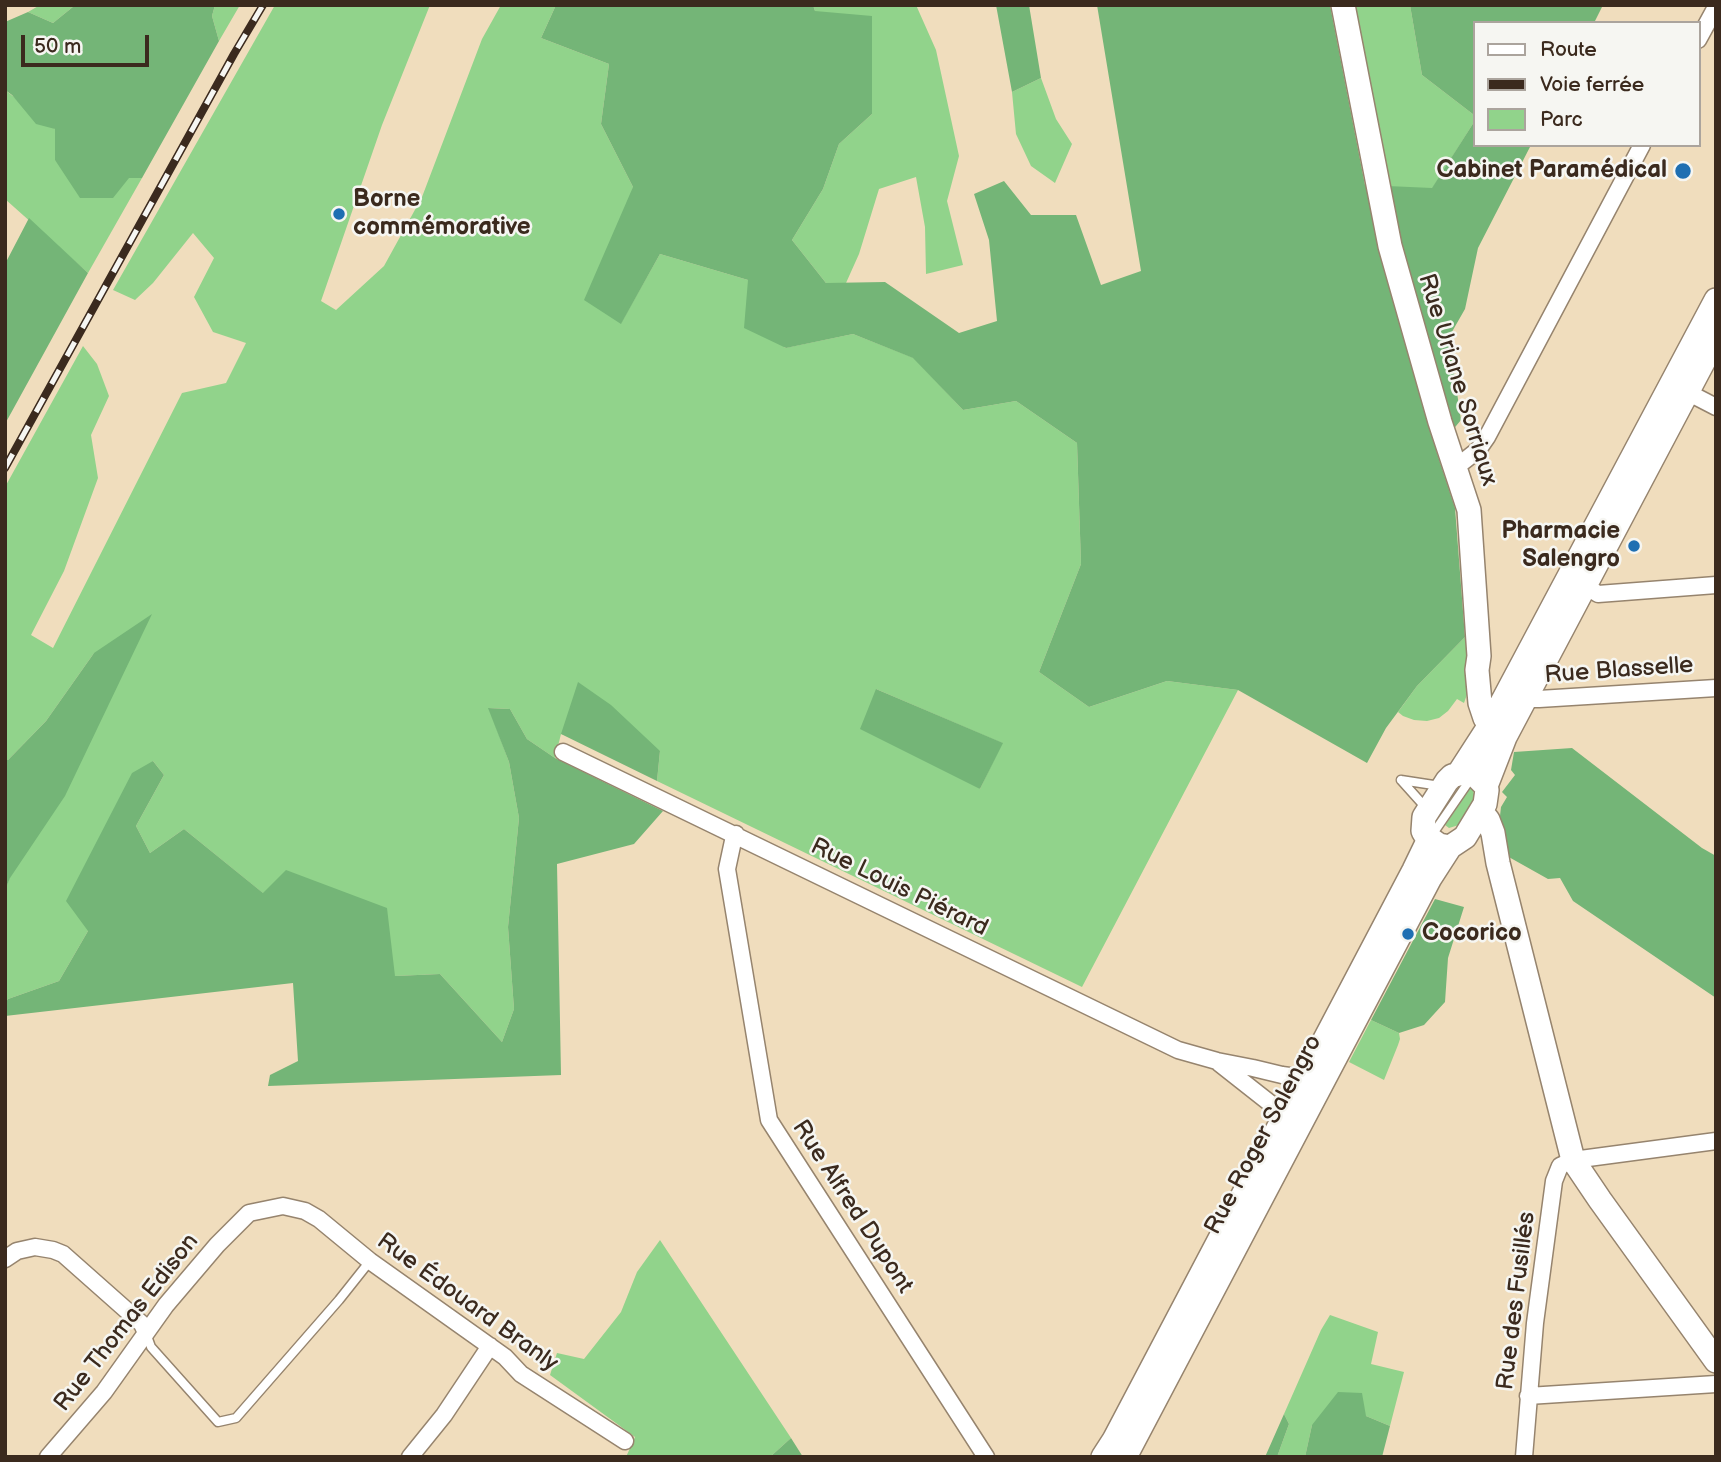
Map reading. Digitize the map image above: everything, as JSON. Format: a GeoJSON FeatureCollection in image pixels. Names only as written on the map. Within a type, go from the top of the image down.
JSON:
{"type":"FeatureCollection","features":[{"type":"Feature","properties":{"kind":"main road","name":"Rue Uriane Sorriaux"},"geometry":{"type":"LineString","coordinates":[[1343,5],[1390,246],[1469,509],[1480,703],[1490,725]]}},
{"type":"Feature","properties":{"kind":"main road"},"geometry":{"type":"LineString","coordinates":[[1465,780],[1490,725],[1519,691],[1585,586],[1685,384],[1716,300]]}},
{"type":"Feature","properties":{"kind":"main road"},"geometry":{"type":"LineString","coordinates":[[1498,863],[1480,846],[1448,841],[1423,831],[1428,809],[1465,780],[1505,737],[1519,691],[1685,384],[1716,338]]}},
{"type":"Feature","properties":{"kind":"main road"},"geometry":{"type":"LineString","coordinates":[[1479,656],[1486,672],[1519,691]]}},
{"type":"Feature","properties":{"kind":"main road"},"geometry":{"type":"LineString","coordinates":[[1448,841],[1481,811],[1486,797],[1465,780]]}},
{"type":"Feature","properties":{"kind":"main road"},"geometry":{"type":"LineString","coordinates":[[1481,811],[1493,833],[1498,863],[1573,1160],[1716,1361]]}},
{"type":"Feature","properties":{"kind":"main road","name":"Rue Roger Salengro"},"geometry":{"type":"LineString","coordinates":[[1117,1452],[1285,1115],[1415,870],[1448,841]]}},
{"type":"Feature","properties":{"kind":"main road","name":"Rue Roger Salengro"},"geometry":{"type":"LineString","coordinates":[[1117,1452],[1448,841]]}},
{"type":"Feature","properties":{"kind":"street"},"geometry":{"type":"LineString","coordinates":[[1700,36],[1716,7]]}},
{"type":"Feature","properties":{"kind":"street"},"geometry":{"type":"LineString","coordinates":[[1454,465],[1478,450],[1488,436],[1641,147]]}},
{"type":"Feature","properties":{"kind":"street"},"geometry":{"type":"LineString","coordinates":[[1685,384],[1716,407]]}},
{"type":"Feature","properties":{"kind":"street"},"geometry":{"type":"LineString","coordinates":[[1585,586],[1598,594],[1716,585]]}},
{"type":"Feature","properties":{"kind":"street","name":"Rue Blasselle"},"geometry":{"type":"LineString","coordinates":[[1519,691],[1539,699],[1716,688]]}},
{"type":"Feature","properties":{"kind":"street","name":"Rue Louis Piérard"},"geometry":{"type":"LineString","coordinates":[[564,752],[1178,1050],[1217,1061],[1305,1078]]}},
{"type":"Feature","properties":{"kind":"street","name":"Rue Alfred Dupont"},"geometry":{"type":"LineString","coordinates":[[736,834],[727,869],[769,1121],[986,1457]]}},
{"type":"Feature","properties":{"kind":"street","name":"Rue Louis Piérard"},"geometry":{"type":"LineString","coordinates":[[1217,1061],[1285,1115]]}},
{"type":"Feature","properties":{"kind":"street"},"geometry":{"type":"LineString","coordinates":[[1573,1160],[1716,1141]]}},
{"type":"Feature","properties":{"kind":"street","name":"Rue des Fusillés"},"geometry":{"type":"LineString","coordinates":[[1524,1457],[1535,1323],[1555,1181],[1560,1166],[1573,1160]]}},
{"type":"Feature","properties":{"kind":"street","name":"Rue Édouard Branly"},"geometry":{"type":"LineString","coordinates":[[283,1206],[305,1211],[319,1219],[370,1261],[505,1357],[521,1374],[625,1441]]}},
{"type":"Feature","properties":{"kind":"street","name":"Rue Thomas Edison"},"geometry":{"type":"LineString","coordinates":[[48,1457],[104,1392],[166,1305],[217,1245],[249,1213],[283,1206]]}},
{"type":"Feature","properties":{"kind":"street"},"geometry":{"type":"LineString","coordinates":[[5,1259],[17,1251],[35,1247],[63,1254],[142,1324],[146,1333]]}},
{"type":"Feature","properties":{"kind":"street"},"geometry":{"type":"LineString","coordinates":[[410,1457],[444,1415],[490,1346]]}},
{"type":"Feature","properties":{"kind":"street"},"geometry":{"type":"LineString","coordinates":[[1528,1396],[1716,1384]]}},
{"type":"Feature","properties":{"kind":"lane"},"geometry":{"type":"LineString","coordinates":[[1448,841],[1465,780],[1675,396],[1685,384],[1691,365],[1716,318]]}},
{"type":"Feature","properties":{"kind":"lane"},"geometry":{"type":"LineString","coordinates":[[1428,809],[1401,780],[1465,780]]}},
{"type":"Feature","properties":{"kind":"lane"},"geometry":{"type":"LineString","coordinates":[[1117,1452],[1345,1021],[1345,1001]]}},
{"type":"Feature","properties":{"kind":"lane"},"geometry":{"type":"LineString","coordinates":[[146,1333],[151,1347],[218,1422],[236,1418],[370,1261]]}},
{"type":"Feature","properties":{"kind":"green space"},"geometry":{"type":"Polygon","coordinates":[[[40,5],[110,5],[74,6],[53,23],[28,12],[40,5]]]}},
{"type":"Feature","properties":{"kind":"green space"},"geometry":{"type":"Polygon","coordinates":[[[215,5],[240,5],[219,41],[212,16],[215,5]]]}},
{"type":"Feature","properties":{"kind":"green space"},"geometry":{"type":"Polygon","coordinates":[[[215,5],[212,16],[219,41],[142,178],[129,178],[113,198],[80,198],[55,160],[55,129],[36,124],[5,90],[5,22],[28,12],[53,23],[74,6],[215,5]]]}},
{"type":"Feature","properties":{"kind":"green space"},"geometry":{"type":"Polygon","coordinates":[[[275,5],[430,5],[382,125],[321,301],[336,310],[384,266],[422,197],[482,39],[501,5],[556,5],[541,38],[609,64],[601,124],[633,187],[621,323],[660,254],[748,280],[785,348],[853,334],[914,358],[963,410],[1016,401],[1077,443],[1081,564],[1039,672],[1089,707],[1167,681],[1238,690],[1082,987],[657,781],[660,751],[561,734],[555,758],[527,739],[510,709],[489,708],[509,762],[519,818],[508,927],[514,1009],[502,1042],[440,974],[395,976],[264,894],[184,829],[150,853],[136,826],[164,775],[153,761],[88,931],[59,981],[8,999],[5,1003],[5,890],[94,653],[46,721],[7,761],[5,760],[5,487],[83,346],[97,364],[109,396],[91,435],[98,478],[64,571],[31,635],[53,648],[182,393],[226,383],[246,343],[213,332],[194,297],[214,258],[193,233],[153,283],[135,300],[113,290],[275,5]],[[876,689],[980,789],[1002,743],[876,689]]]}},
{"type":"Feature","properties":{"kind":"green space"},"geometry":{"type":"Polygon","coordinates":[[[556,5],[813,5],[815,11],[872,16],[872,114],[839,144],[823,189],[792,240],[826,283],[885,282],[959,333],[997,321],[989,240],[974,194],[1004,181],[1031,215],[1076,215],[1101,285],[1141,271],[1097,5],[1330,5],[1365,185],[1432,188],[1472,125],[1472,147],[1530,147],[1478,248],[1465,309],[1449,337],[1461,420],[1436,450],[1455,508],[1465,637],[1417,686],[1386,728],[1367,763],[1238,690],[1167,681],[1089,707],[1039,672],[1081,564],[1077,443],[1016,401],[963,410],[913,358],[853,334],[786,348],[744,328],[748,280],[660,254],[621,324],[584,300],[633,187],[601,124],[609,64],[541,38],[556,5]]]}},
{"type":"Feature","properties":{"kind":"green space"},"geometry":{"type":"Polygon","coordinates":[[[813,5],[916,5],[936,50],[959,156],[947,201],[963,265],[926,274],[925,227],[916,177],[879,189],[859,254],[846,283],[826,283],[792,240],[823,189],[839,144],[872,114],[813,5]]]}},
{"type":"Feature","properties":{"kind":"green space"},"geometry":{"type":"Polygon","coordinates":[[[996,5],[1029,5],[1041,78],[1012,92],[996,5]]]}},
{"type":"Feature","properties":{"kind":"green space"},"geometry":{"type":"Polygon","coordinates":[[[1352,5],[1410,5],[1422,75],[1472,113],[1472,125],[1432,189],[1386,187],[1352,5]]]}},
{"type":"Feature","properties":{"kind":"green space"},"geometry":{"type":"Polygon","coordinates":[[[1410,5],[1603,5],[1595,21],[1472,21],[1472,113],[1422,75],[1410,5]]]}},
{"type":"Feature","properties":{"kind":"green space"},"geometry":{"type":"Polygon","coordinates":[[[1041,78],[1056,119],[1072,144],[1055,183],[1031,166],[1016,134],[1012,92],[1041,78]]]}},
{"type":"Feature","properties":{"kind":"green space"},"geometry":{"type":"Polygon","coordinates":[[[5,90],[55,129],[55,160],[129,178],[142,178],[88,273],[5,199],[5,90]]]}},
{"type":"Feature","properties":{"kind":"green space"},"geometry":{"type":"Polygon","coordinates":[[[29,218],[88,273],[5,424],[5,264],[29,218]]]}},
{"type":"Feature","properties":{"kind":"green space"},"geometry":{"type":"Polygon","coordinates":[[[152,614],[65,796],[10,878],[5,890],[5,760],[46,721],[94,653],[152,614]]]}},
{"type":"Feature","properties":{"kind":"green space"},"geometry":{"type":"Polygon","coordinates":[[[1465,637],[1472,680],[1464,703],[1457,699],[1439,718],[1427,721],[1414,720],[1398,712],[1417,686],[1465,637]]]}},
{"type":"Feature","properties":{"kind":"green space"},"geometry":{"type":"Polygon","coordinates":[[[578,682],[611,705],[660,751],[657,781],[561,734],[578,682]]]}},
{"type":"Feature","properties":{"kind":"green space"},"geometry":{"type":"Polygon","coordinates":[[[876,689],[1003,743],[980,789],[860,729],[876,689]]]}},
{"type":"Feature","properties":{"kind":"green space"},"geometry":{"type":"Polygon","coordinates":[[[488,708],[510,709],[527,739],[555,758],[663,811],[634,844],[557,864],[561,1075],[268,1086],[270,1075],[298,1061],[293,983],[5,1016],[5,1003],[8,999],[59,981],[88,931],[66,901],[132,773],[153,761],[164,775],[136,826],[150,853],[184,829],[263,893],[286,870],[387,908],[395,976],[440,974],[502,1042],[514,1009],[508,927],[519,818],[509,762],[488,708]]]}},
{"type":"Feature","properties":{"kind":"green space"},"geometry":{"type":"Polygon","coordinates":[[[1572,748],[1716,856],[1716,998],[1573,901],[1560,878],[1548,879],[1507,856],[1500,816],[1501,807],[1507,797],[1502,792],[1515,775],[1511,770],[1514,752],[1572,748]]]}},
{"type":"Feature","properties":{"kind":"green space"},"geometry":{"type":"Polygon","coordinates":[[[1471,787],[1475,799],[1459,825],[1449,828],[1445,825],[1471,787]]]}},
{"type":"Feature","properties":{"kind":"green space"},"geometry":{"type":"Polygon","coordinates":[[[1435,899],[1464,907],[1448,958],[1445,1002],[1424,1025],[1399,1033],[1371,1020],[1435,899]]]}},
{"type":"Feature","properties":{"kind":"green space"},"geometry":{"type":"Polygon","coordinates":[[[1371,1020],[1399,1033],[1400,1039],[1384,1080],[1349,1062],[1371,1020]]]}},
{"type":"Feature","properties":{"kind":"green space"},"geometry":{"type":"Polygon","coordinates":[[[660,1240],[791,1438],[770,1457],[626,1457],[635,1437],[550,1375],[557,1353],[584,1359],[621,1312],[637,1272],[660,1240]]]}},
{"type":"Feature","properties":{"kind":"green space"},"geometry":{"type":"Polygon","coordinates":[[[1330,1315],[1378,1332],[1371,1364],[1404,1372],[1390,1426],[1366,1416],[1312,1425],[1305,1457],[1277,1457],[1289,1424],[1284,1414],[1330,1315]]]}},
{"type":"Feature","properties":{"kind":"green space"},"geometry":{"type":"Polygon","coordinates":[[[1338,1392],[1362,1393],[1366,1416],[1390,1426],[1382,1457],[1305,1457],[1312,1425],[1338,1392]]]}},
{"type":"Feature","properties":{"kind":"green space"},"geometry":{"type":"Polygon","coordinates":[[[1284,1414],[1289,1424],[1277,1457],[1265,1457],[1284,1414]]]}},
{"type":"Feature","properties":{"kind":"green space"},"geometry":{"type":"Polygon","coordinates":[[[791,1438],[803,1457],[770,1457],[791,1438]]]}},
{"type":"Feature","properties":{"kind":"railway"},"geometry":{"type":"LineString","coordinates":[[5,468],[263,5]]}},
{"type":"Feature","properties":{"kind":"place","name":"Cabinet Paramédical"},"geometry":{"type":"Point","coordinates":[1683,171]}},
{"type":"Feature","properties":{"kind":"place","name":"Borne commémorative"},"geometry":{"type":"Point","coordinates":[339,214]}},
{"type":"Feature","properties":{"kind":"place","name":"Pharmacie Salengro"},"geometry":{"type":"Point","coordinates":[1634,546]}},
{"type":"Feature","properties":{"kind":"place","name":"Cocorico"},"geometry":{"type":"Point","coordinates":[1408,934]}}]}
